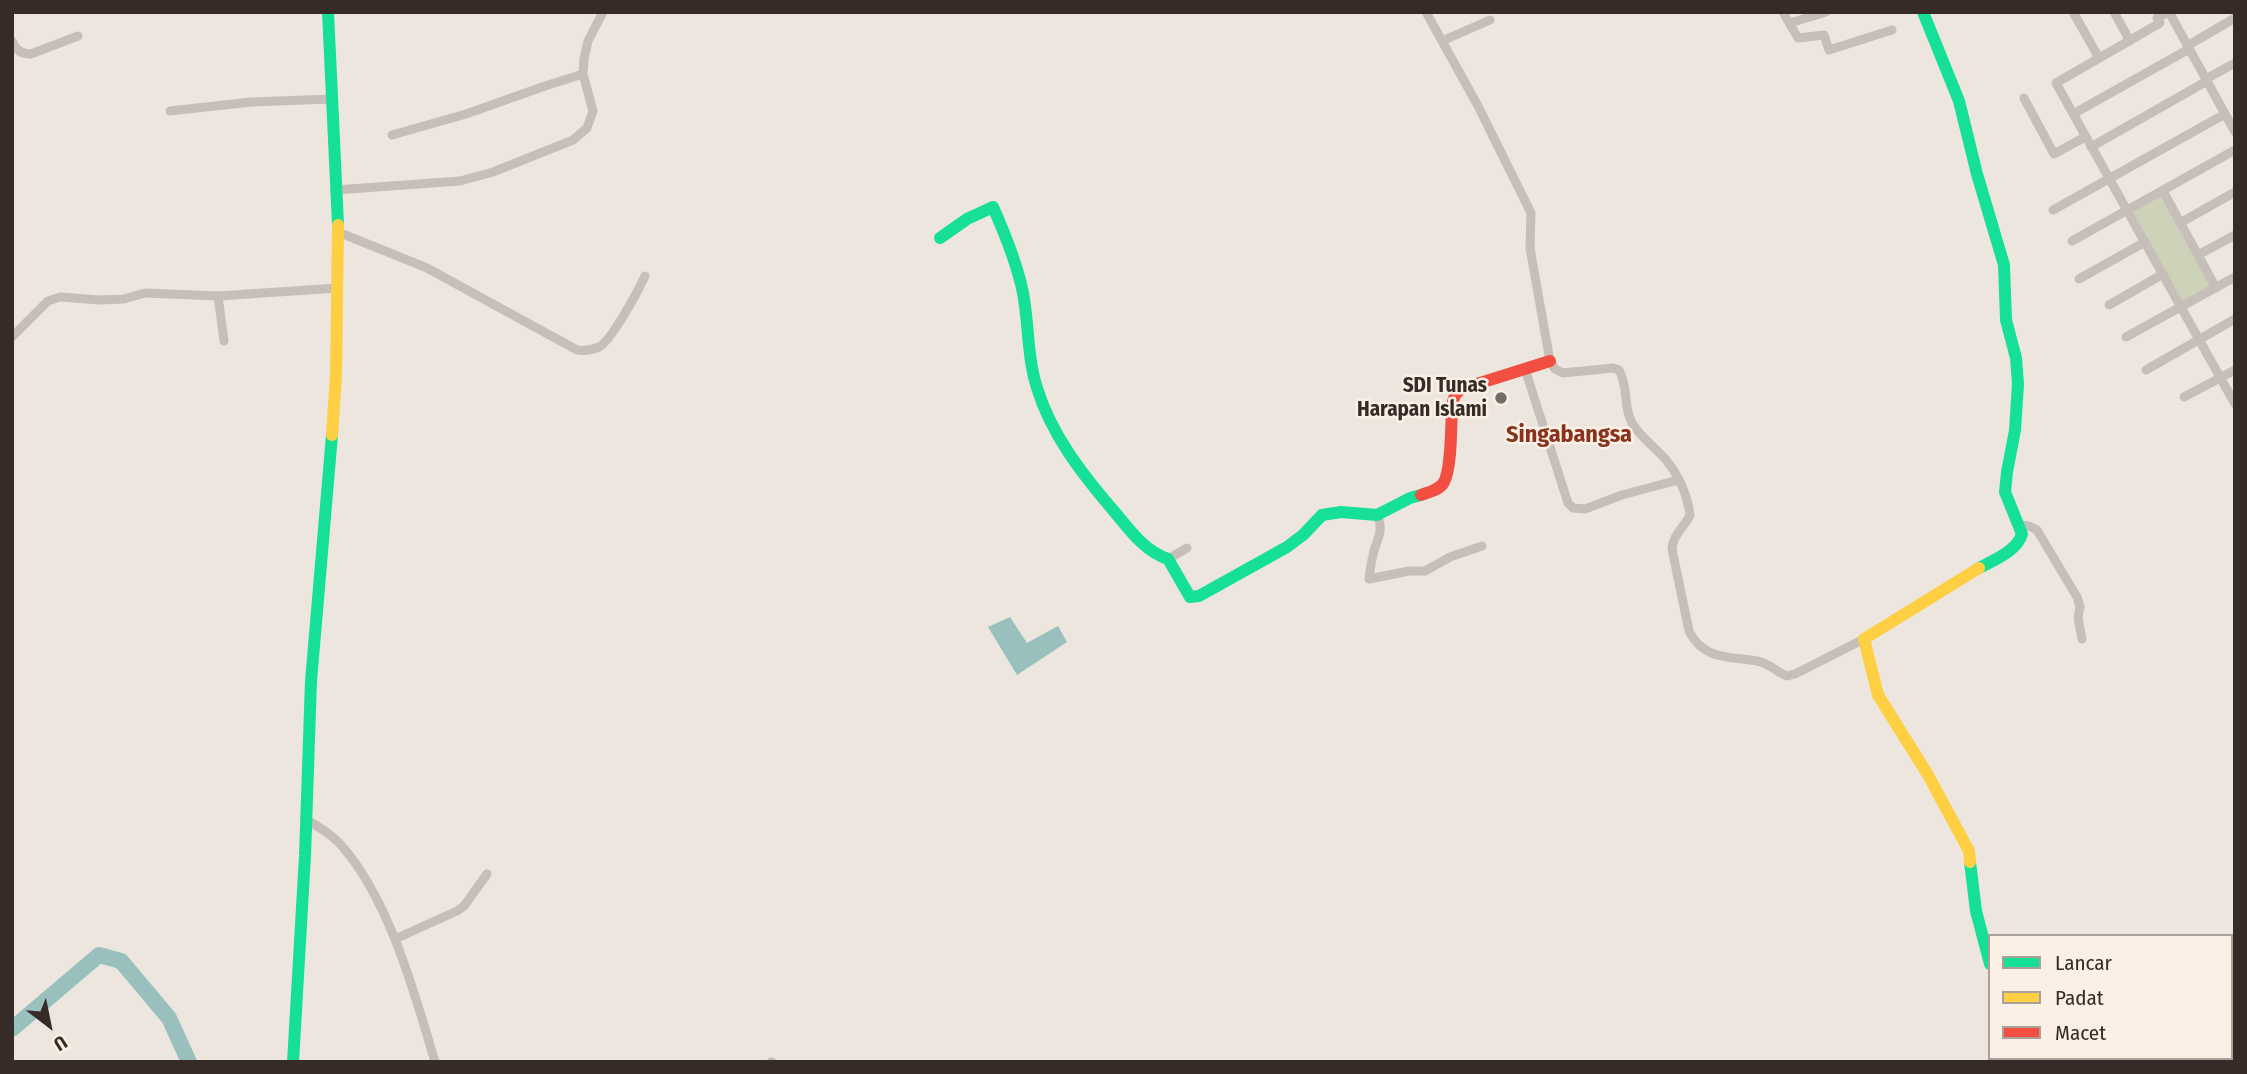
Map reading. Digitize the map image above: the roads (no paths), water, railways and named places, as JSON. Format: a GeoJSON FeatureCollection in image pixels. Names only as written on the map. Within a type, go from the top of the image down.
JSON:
{"type":"FeatureCollection","features":[{"type":"Feature","properties":{"kind":"street"},"geometry":{"type":"LineString","coordinates":[[293,1062],[306,856],[311,681],[328,486],[338,288],[328,12]]}},
{"type":"Feature","properties":{"kind":"street"},"geometry":{"type":"LineString","coordinates":[[335,190],[460,181],[492,172],[573,140],[587,128],[593,111],[583,74],[589,41],[603,12]]}},
{"type":"Feature","properties":{"kind":"street"},"geometry":{"type":"LineString","coordinates":[[1426,12],[1531,213],[1530,248],[1549,361],[1555,369],[1563,373],[1613,368],[1619,370],[1626,384],[1628,414],[1632,423],[1665,460],[1685,492],[1690,515],[1676,535],[1672,549],[1689,631],[1700,645],[1725,659],[1757,661],[1787,676],[1864,639],[2014,547],[2022,539],[2020,525],[2012,514],[2005,493],[2018,399],[2017,362],[2005,312],[2004,266],[1970,151],[1967,128],[1923,12]]}},
{"type":"Feature","properties":{"kind":"street"},"geometry":{"type":"LineString","coordinates":[[1783,12],[1798,38],[1824,35],[1829,50],[1892,30]]}},
{"type":"Feature","properties":{"kind":"street"},"geometry":{"type":"LineString","coordinates":[[1790,23],[1826,12]]}},
{"type":"Feature","properties":{"kind":"street"},"geometry":{"type":"LineString","coordinates":[[2073,12],[2099,58]]}},
{"type":"Feature","properties":{"kind":"street"},"geometry":{"type":"LineString","coordinates":[[2114,12],[2130,41]]}},
{"type":"Feature","properties":{"kind":"street"},"geometry":{"type":"LineString","coordinates":[[2235,132],[2168,12],[2156,15],[2160,23],[2056,83],[2235,404]]}},
{"type":"Feature","properties":{"kind":"street"},"geometry":{"type":"LineString","coordinates":[[2073,114],[2235,18]]}},
{"type":"Feature","properties":{"kind":"street"},"geometry":{"type":"LineString","coordinates":[[1442,41],[1490,20]]}},
{"type":"Feature","properties":{"kind":"street"},"geometry":{"type":"LineString","coordinates":[[12,41],[23,54],[31,54],[78,36]]}},
{"type":"Feature","properties":{"kind":"street"},"geometry":{"type":"LineString","coordinates":[[2091,147],[2235,63]]}},
{"type":"Feature","properties":{"kind":"street"},"geometry":{"type":"LineString","coordinates":[[392,135],[466,114],[583,74]]}},
{"type":"Feature","properties":{"kind":"street"},"geometry":{"type":"LineString","coordinates":[[2024,98],[2054,154],[2085,137]]}},
{"type":"Feature","properties":{"kind":"street"},"geometry":{"type":"LineString","coordinates":[[170,111],[251,102],[332,99]]}},
{"type":"Feature","properties":{"kind":"street"},"geometry":{"type":"LineString","coordinates":[[2053,210],[2225,114]]}},
{"type":"Feature","properties":{"kind":"street"},"geometry":{"type":"LineString","coordinates":[[2072,241],[2235,150]]}},
{"type":"Feature","properties":{"kind":"street"},"geometry":{"type":"LineString","coordinates":[[2163,191],[2216,288]]}},
{"type":"Feature","properties":{"kind":"street"},"geometry":{"type":"LineString","coordinates":[[2180,223],[2235,192]]}},
{"type":"Feature","properties":{"kind":"street"},"geometry":{"type":"LineString","coordinates":[[940,238],[967,219],[993,207],[1023,293],[1027,338],[1037,389],[1055,430],[1097,492],[1146,547],[1154,554],[1167,559],[1190,597],[1196,598],[1287,547],[1322,515],[1341,512],[1377,515],[1410,498],[1434,491],[1444,483],[1448,470],[1455,395],[1461,389],[1549,361]]}},
{"type":"Feature","properties":{"kind":"street"},"geometry":{"type":"LineString","coordinates":[[338,232],[428,268],[577,350],[589,350],[602,345],[633,300],[645,276]]}},
{"type":"Feature","properties":{"kind":"street"},"geometry":{"type":"LineString","coordinates":[[2198,255],[2235,234]]}},
{"type":"Feature","properties":{"kind":"street"},"geometry":{"type":"LineString","coordinates":[[2079,279],[2145,242]]}},
{"type":"Feature","properties":{"kind":"street"},"geometry":{"type":"LineString","coordinates":[[2109,305],[2163,274]]}},
{"type":"Feature","properties":{"kind":"street"},"geometry":{"type":"LineString","coordinates":[[2126,337],[2235,277]]}},
{"type":"Feature","properties":{"kind":"street"},"geometry":{"type":"LineString","coordinates":[[12,337],[48,301],[60,297],[100,300],[124,299],[152,293],[218,296],[338,288]]}},
{"type":"Feature","properties":{"kind":"street"},"geometry":{"type":"LineString","coordinates":[[218,296],[224,341]]}},
{"type":"Feature","properties":{"kind":"street"},"geometry":{"type":"LineString","coordinates":[[2146,370],[2235,319]]}},
{"type":"Feature","properties":{"kind":"street"},"geometry":{"type":"LineString","coordinates":[[1525,369],[1568,503],[1573,508],[1585,509],[1622,495],[1678,480]]}},
{"type":"Feature","properties":{"kind":"street"},"geometry":{"type":"LineString","coordinates":[[2184,397],[2235,370]]}},
{"type":"Feature","properties":{"kind":"street"},"geometry":{"type":"LineString","coordinates":[[1377,515],[1380,521],[1380,537],[1373,552],[1369,579],[1409,570],[1425,571],[1450,557],[1482,546]]}},
{"type":"Feature","properties":{"kind":"street"},"geometry":{"type":"LineString","coordinates":[[2020,525],[2037,530],[2077,597],[2082,639]]}},
{"type":"Feature","properties":{"kind":"street"},"geometry":{"type":"LineString","coordinates":[[1167,559],[1187,548]]}},
{"type":"Feature","properties":{"kind":"street"},"geometry":{"type":"LineString","coordinates":[[1864,639],[1878,695],[1928,775],[1969,851],[1976,911],[1988,956]]}},
{"type":"Feature","properties":{"kind":"street"},"geometry":{"type":"LineString","coordinates":[[305,819],[326,831],[341,845],[365,877],[395,939],[435,1062]]}},
{"type":"Feature","properties":{"kind":"street"},"geometry":{"type":"LineString","coordinates":[[395,939],[457,911],[464,906],[487,874]]}},
{"type":"Feature","properties":{"kind":"water"},"geometry":{"type":"Polygon","coordinates":[[[1010,617],[1027,643],[1058,626],[1067,642],[1017,675],[988,627],[1010,617]]]}},
{"type":"Feature","properties":{"kind":"waterway"},"geometry":{"type":"LineString","coordinates":[[12,1029],[99,955],[121,961],[169,1018],[189,1062]]}},
{"type":"Feature","properties":{"kind":"place","name":"SDI Tunas Harapan Islami"},"geometry":{"type":"Point","coordinates":[1501,398]}},
{"type":"Feature","properties":{"kind":"district","name":"Singabangsa"},"geometry":{"type":"Point","coordinates":[1569,435]}}]}
